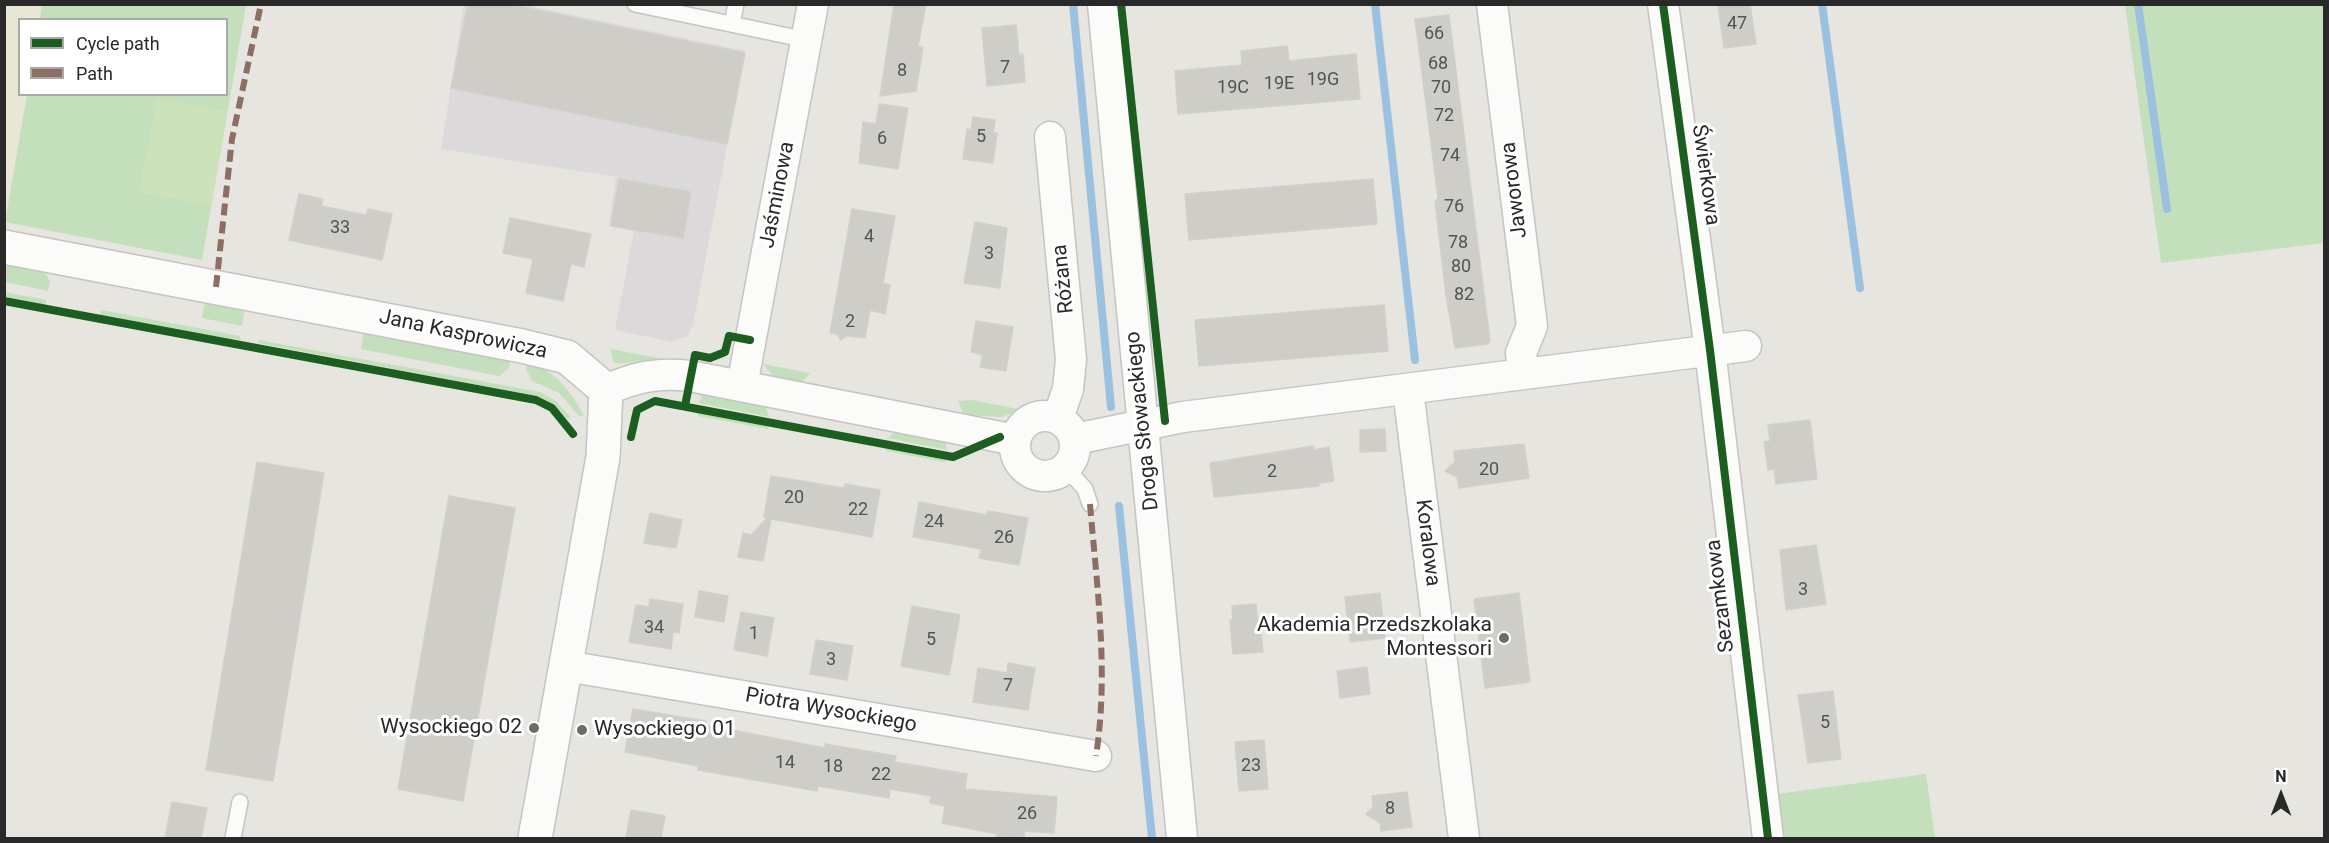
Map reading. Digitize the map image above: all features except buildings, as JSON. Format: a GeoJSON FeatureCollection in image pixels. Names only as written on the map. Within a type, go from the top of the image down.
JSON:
{"type":"FeatureCollection","features":[{"type":"Feature","properties":{"kind":"street","name":"Jaśminowa"},"geometry":{"type":"LineString","coordinates":[[742,386],[813,4]]}},
{"type":"Feature","properties":{"kind":"street","name":"Droga Słowackiego"},"geometry":{"type":"LineString","coordinates":[[1103,4],[1182,838]]}},
{"type":"Feature","properties":{"kind":"street","name":"Jaworowa"},"geometry":{"type":"LineString","coordinates":[[1492,4],[1532,326],[1521,353],[1523,374]]}},
{"type":"Feature","properties":{"kind":"street","name":"Świerkowa"},"geometry":{"type":"LineString","coordinates":[[1663,4],[1710,350]]}},
{"type":"Feature","properties":{"kind":"street","name":"Różana"},"geometry":{"type":"LineString","coordinates":[[1050,137],[1071,359],[1066,429]]}},
{"type":"Feature","properties":{"kind":"street","name":"Jana Kasprowicza"},"geometry":{"type":"LineString","coordinates":[[4,247],[522,346],[567,357],[606,390]]}},
{"type":"Feature","properties":{"kind":"street"},"geometry":{"type":"LineString","coordinates":[[1066,429],[1074,457],[1066,468],[1054,476],[1045,477],[1028,471],[1017,457],[1016,440],[1019,431],[1031,419],[1048,416],[1066,429],[1144,426],[1183,417],[1746,346]]}},
{"type":"Feature","properties":{"kind":"street","name":"Sezamkowa"},"geometry":{"type":"LineString","coordinates":[[1710,350],[1768,838]]}},
{"type":"Feature","properties":{"kind":"street"},"geometry":{"type":"LineString","coordinates":[[535,838],[603,457],[606,390],[645,376],[666,373],[1016,440]]}},
{"type":"Feature","properties":{"kind":"street","name":"Koralowa"},"geometry":{"type":"LineString","coordinates":[[1408,390],[1464,838]]}},
{"type":"Feature","properties":{"kind":"street","name":"Piotra Wysockiego"},"geometry":{"type":"LineString","coordinates":[[566,666],[1096,756]]}},
{"type":"Feature","properties":{"kind":"lane"},"geometry":{"type":"LineString","coordinates":[[635,4],[807,40]]}},
{"type":"Feature","properties":{"kind":"lane"},"geometry":{"type":"LineString","coordinates":[[732,24],[736,4]]}},
{"type":"Feature","properties":{"kind":"lane"},"geometry":{"type":"LineString","coordinates":[[1066,468],[1085,489],[1090,504]]}},
{"type":"Feature","properties":{"kind":"lane"},"geometry":{"type":"LineString","coordinates":[[233,838],[240,802]]}},
{"type":"Feature","properties":{"kind":"shaded area"},"geometry":{"type":"Polygon","coordinates":[[[4,5],[42,5],[40,18],[18,18],[18,96],[27,96],[7,208],[4,208],[4,5]]]}},
{"type":"Feature","properties":{"kind":"shaded area"},"geometry":{"type":"Polygon","coordinates":[[[464,5],[525,5],[745,51],[693,325],[688,336],[672,342],[615,330],[634,231],[609,226],[616,177],[441,149],[464,5]]]}},
{"type":"Feature","properties":{"kind":"green space"},"geometry":{"type":"Polygon","coordinates":[[[42,5],[246,5],[202,260],[5,222],[27,96],[228,96],[228,18],[40,18],[42,5]]]}},
{"type":"Feature","properties":{"kind":"green space"},"geometry":{"type":"Polygon","coordinates":[[[2125,5],[2324,5],[2324,243],[2161,263],[2125,5]]]}},
{"type":"Feature","properties":{"kind":"green space"},"geometry":{"type":"Polygon","coordinates":[[[157,98],[227,111],[211,206],[139,192],[157,98]]]}},
{"type":"Feature","properties":{"kind":"green space"},"geometry":{"type":"Polygon","coordinates":[[[4,262],[42,269],[50,281],[48,291],[5,282],[4,262]]]}},
{"type":"Feature","properties":{"kind":"green space"},"geometry":{"type":"Polygon","coordinates":[[[4,292],[46,300],[45,305],[5,297],[4,292]]]}},
{"type":"Feature","properties":{"kind":"green space"},"geometry":{"type":"Polygon","coordinates":[[[205,301],[241,308],[244,313],[242,326],[202,318],[205,301]]]}},
{"type":"Feature","properties":{"kind":"green space"},"geometry":{"type":"Polygon","coordinates":[[[101,310],[240,336],[240,340],[100,316],[101,310]]]}},
{"type":"Feature","properties":{"kind":"green space"},"geometry":{"type":"Polygon","coordinates":[[[364,330],[511,358],[509,368],[499,376],[361,349],[364,330]]]}},
{"type":"Feature","properties":{"kind":"green space"},"geometry":{"type":"Polygon","coordinates":[[[259,340],[540,392],[556,401],[571,418],[567,419],[555,405],[537,396],[258,343],[259,340]]]}},
{"type":"Feature","properties":{"kind":"green space"},"geometry":{"type":"Polygon","coordinates":[[[610,349],[664,359],[614,363],[610,349]]]}},
{"type":"Feature","properties":{"kind":"green space"},"geometry":{"type":"Polygon","coordinates":[[[528,363],[555,376],[573,397],[584,415],[580,417],[559,393],[532,381],[526,369],[528,363]]]}},
{"type":"Feature","properties":{"kind":"green space"},"geometry":{"type":"Polygon","coordinates":[[[763,364],[810,373],[800,384],[773,376],[763,364]]]}},
{"type":"Feature","properties":{"kind":"green space"},"geometry":{"type":"Polygon","coordinates":[[[702,395],[766,407],[769,417],[699,403],[702,395]]]}},
{"type":"Feature","properties":{"kind":"green space"},"geometry":{"type":"Polygon","coordinates":[[[972,400],[1023,410],[1001,417],[964,415],[958,401],[972,400]]]}},
{"type":"Feature","properties":{"kind":"green space"},"geometry":{"type":"Polygon","coordinates":[[[696,412],[768,425],[768,429],[699,416],[696,412]]]}},
{"type":"Feature","properties":{"kind":"green space"},"geometry":{"type":"Polygon","coordinates":[[[895,432],[945,441],[947,450],[888,438],[895,432]]]}},
{"type":"Feature","properties":{"kind":"green space"},"geometry":{"type":"Polygon","coordinates":[[[886,448],[946,460],[945,462],[886,451],[886,448]]]}},
{"type":"Feature","properties":{"kind":"green space"},"geometry":{"type":"Polygon","coordinates":[[[1926,774],[1935,838],[1783,838],[1777,794],[1926,774]]]}},
{"type":"Feature","properties":{"kind":"waterway"},"geometry":{"type":"LineString","coordinates":[[1073,4],[1111,407]]}},
{"type":"Feature","properties":{"kind":"waterway"},"geometry":{"type":"LineString","coordinates":[[1375,4],[1415,360]]}},
{"type":"Feature","properties":{"kind":"waterway"},"geometry":{"type":"LineString","coordinates":[[1822,4],[1860,288]]}},
{"type":"Feature","properties":{"kind":"waterway"},"geometry":{"type":"LineString","coordinates":[[2138,4],[2167,209]]}},
{"type":"Feature","properties":{"kind":"waterway"},"geometry":{"type":"LineString","coordinates":[[1119,506],[1152,838]]}},
{"type":"Feature","properties":{"kind":"marked path"},"geometry":{"type":"LineString","coordinates":[[216,287],[232,139],[261,4]]}},
{"type":"Feature","properties":{"kind":"marked path"},"geometry":{"type":"LineString","coordinates":[[1090,504],[1102,662],[1102,693],[1096,756]]}},
{"type":"Feature","properties":{"kind":"cycle path"},"geometry":{"type":"LineString","coordinates":[[1121,4],[1165,421]]}},
{"type":"Feature","properties":{"kind":"cycle path"},"geometry":{"type":"LineString","coordinates":[[1663,4],[1710,350],[1768,838]]}},
{"type":"Feature","properties":{"kind":"cycle path"},"geometry":{"type":"LineString","coordinates":[[4,301],[536,400],[552,408],[573,434]]}},
{"type":"Feature","properties":{"kind":"cycle path"},"geometry":{"type":"LineString","coordinates":[[685,406],[695,355],[710,358],[725,352],[729,336],[750,340]]}},
{"type":"Feature","properties":{"kind":"cycle path"},"geometry":{"type":"LineString","coordinates":[[631,437],[637,410],[655,401],[953,457],[1000,437]]}},
{"type":"Feature","properties":{"kind":"place","name":"Akademia Przedszkolaka Montessori"},"geometry":{"type":"Point","coordinates":[1504,638]}},
{"type":"Feature","properties":{"kind":"place","name":"Wysockiego 02"},"geometry":{"type":"Point","coordinates":[534,728]}},
{"type":"Feature","properties":{"kind":"place","name":"Wysockiego 01"},"geometry":{"type":"Point","coordinates":[582,730]}}]}
